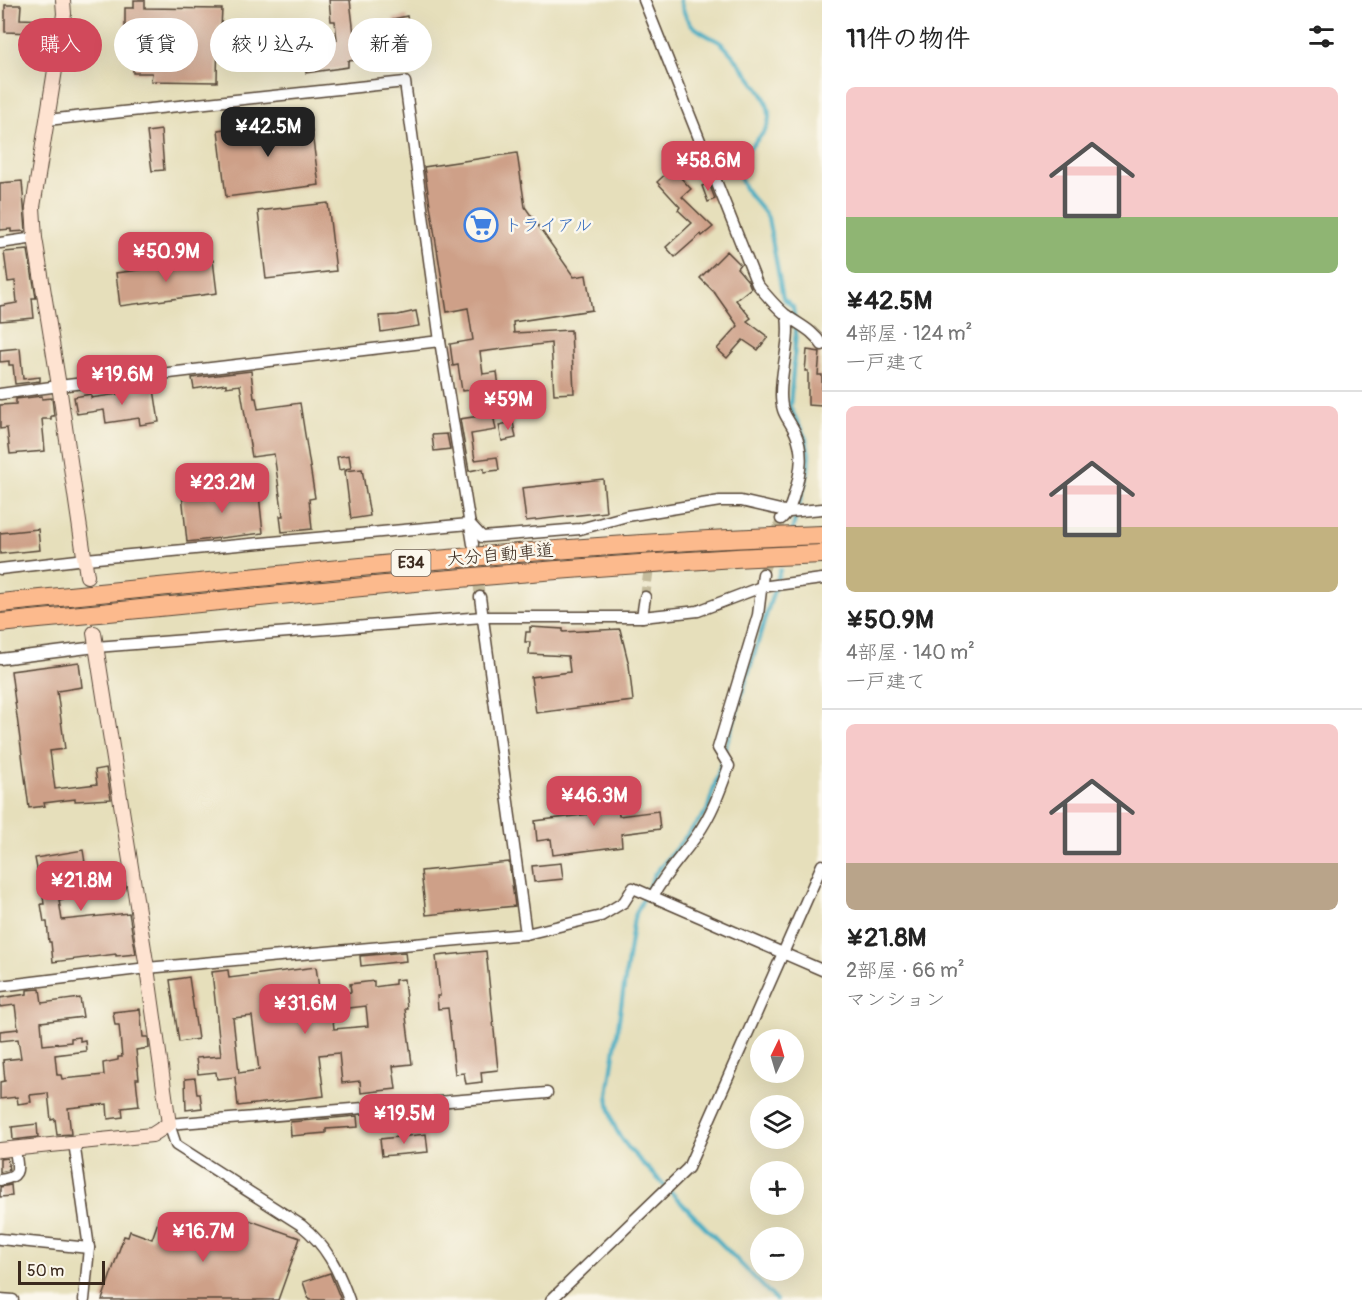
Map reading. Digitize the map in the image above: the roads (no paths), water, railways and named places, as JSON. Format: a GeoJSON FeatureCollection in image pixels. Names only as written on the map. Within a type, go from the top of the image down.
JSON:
{"type":"FeatureCollection","features":[{"type":"Feature","properties":{"kind":"highway","name":"大分自動車道"},"geometry":{"type":"LineString","coordinates":[[0,603],[490,556],[759,537],[822,535]]}},
{"type":"Feature","properties":{"kind":"highway","name":"大分自動車道"},"geometry":{"type":"LineString","coordinates":[[0,623],[645,563],[822,554]]}},
{"type":"Feature","properties":{"kind":"street"},"geometry":{"type":"LineString","coordinates":[[63,0],[64,14],[33,207],[35,238],[87,576]]}},
{"type":"Feature","properties":{"kind":"street"},"geometry":{"type":"LineString","coordinates":[[644,0],[757,284],[773,303],[807,328],[822,345]]}},
{"type":"Feature","properties":{"kind":"street"},"geometry":{"type":"LineString","coordinates":[[47,120],[405,82],[441,341],[473,544]]}},
{"type":"Feature","properties":{"kind":"street"},"geometry":{"type":"LineString","coordinates":[[0,243],[35,238]]}},
{"type":"Feature","properties":{"kind":"street"},"geometry":{"type":"LineString","coordinates":[[791,513],[801,465],[801,452],[795,433],[783,413],[781,393],[792,318]]}},
{"type":"Feature","properties":{"kind":"street"},"geometry":{"type":"LineString","coordinates":[[0,394],[441,341]]}},
{"type":"Feature","properties":{"kind":"street"},"geometry":{"type":"LineString","coordinates":[[470,524],[482,537],[569,530],[627,516],[720,501],[741,501],[791,513],[822,509]]}},
{"type":"Feature","properties":{"kind":"street"},"geometry":{"type":"LineString","coordinates":[[0,569],[470,524]]}},
{"type":"Feature","properties":{"kind":"street"},"geometry":{"type":"LineString","coordinates":[[763,574],[770,586]]}},
{"type":"Feature","properties":{"kind":"street"},"geometry":{"type":"LineString","coordinates":[[0,659],[95,640],[483,617],[642,617],[698,611],[770,586],[822,579]]}},
{"type":"Feature","properties":{"kind":"street"},"geometry":{"type":"LineString","coordinates":[[646,893],[664,876],[697,836],[713,810],[729,766],[718,748],[758,615],[770,586]]}},
{"type":"Feature","properties":{"kind":"street"},"geometry":{"type":"LineString","coordinates":[[480,597],[526,934]]}},
{"type":"Feature","properties":{"kind":"street"},"geometry":{"type":"LineString","coordinates":[[642,617],[645,597]]}},
{"type":"Feature","properties":{"kind":"street"},"geometry":{"type":"LineString","coordinates":[[95,640],[147,968],[169,1125],[176,1145],[301,1225],[330,1256],[349,1300]]}},
{"type":"Feature","properties":{"kind":"street"},"geometry":{"type":"LineString","coordinates":[[551,1300],[688,1168],[822,865]]}},
{"type":"Feature","properties":{"kind":"street"},"geometry":{"type":"LineString","coordinates":[[0,986],[147,968],[526,934],[601,916],[624,902],[633,888],[822,970]]}},
{"type":"Feature","properties":{"kind":"street"},"geometry":{"type":"LineString","coordinates":[[0,1150],[152,1135],[169,1125],[547,1093]]}},
{"type":"Feature","properties":{"kind":"street"},"geometry":{"type":"LineString","coordinates":[[74,1142],[89,1248],[84,1300]]}},
{"type":"Feature","properties":{"kind":"street"},"geometry":{"type":"LineString","coordinates":[[0,1180],[11,1179],[17,1172],[15,1149]]}},
{"type":"Feature","properties":{"kind":"street"},"geometry":{"type":"LineString","coordinates":[[0,1239],[89,1248]]}},
{"type":"Feature","properties":{"kind":"street"},"geometry":{"type":"LineString","coordinates":[[0,1299],[13,1300]]}},
{"type":"Feature","properties":{"kind":"waterway"},"geometry":{"type":"LineString","coordinates":[[680,0],[684,14],[690,23],[721,43],[745,71],[765,99],[769,113],[764,132],[744,155],[740,164],[740,176],[748,193],[768,218],[783,298],[793,307],[796,332],[790,407],[806,439],[809,454],[808,472],[792,531]]}},
{"type":"Feature","properties":{"kind":"waterway"},"geometry":{"type":"LineString","coordinates":[[724,753],[780,570]]}},
{"type":"Feature","properties":{"kind":"waterway"},"geometry":{"type":"LineString","coordinates":[[722,760],[707,811],[654,875],[634,918],[608,1095],[614,1124],[630,1150],[776,1300]]}},
{"type":"Feature","properties":{"kind":"tunnel"},"geometry":{"type":"LineString","coordinates":[[763,574],[781,519]]}},
{"type":"Feature","properties":{"kind":"tunnel"},"geometry":{"type":"LineString","coordinates":[[645,597],[653,538]]}},
{"type":"Feature","properties":{"kind":"tunnel"},"geometry":{"type":"LineString","coordinates":[[474,552],[480,597]]}},
{"type":"Feature","properties":{"kind":"place","name":"トライアル"},"geometry":{"type":"Point","coordinates":[481,225]}}]}
